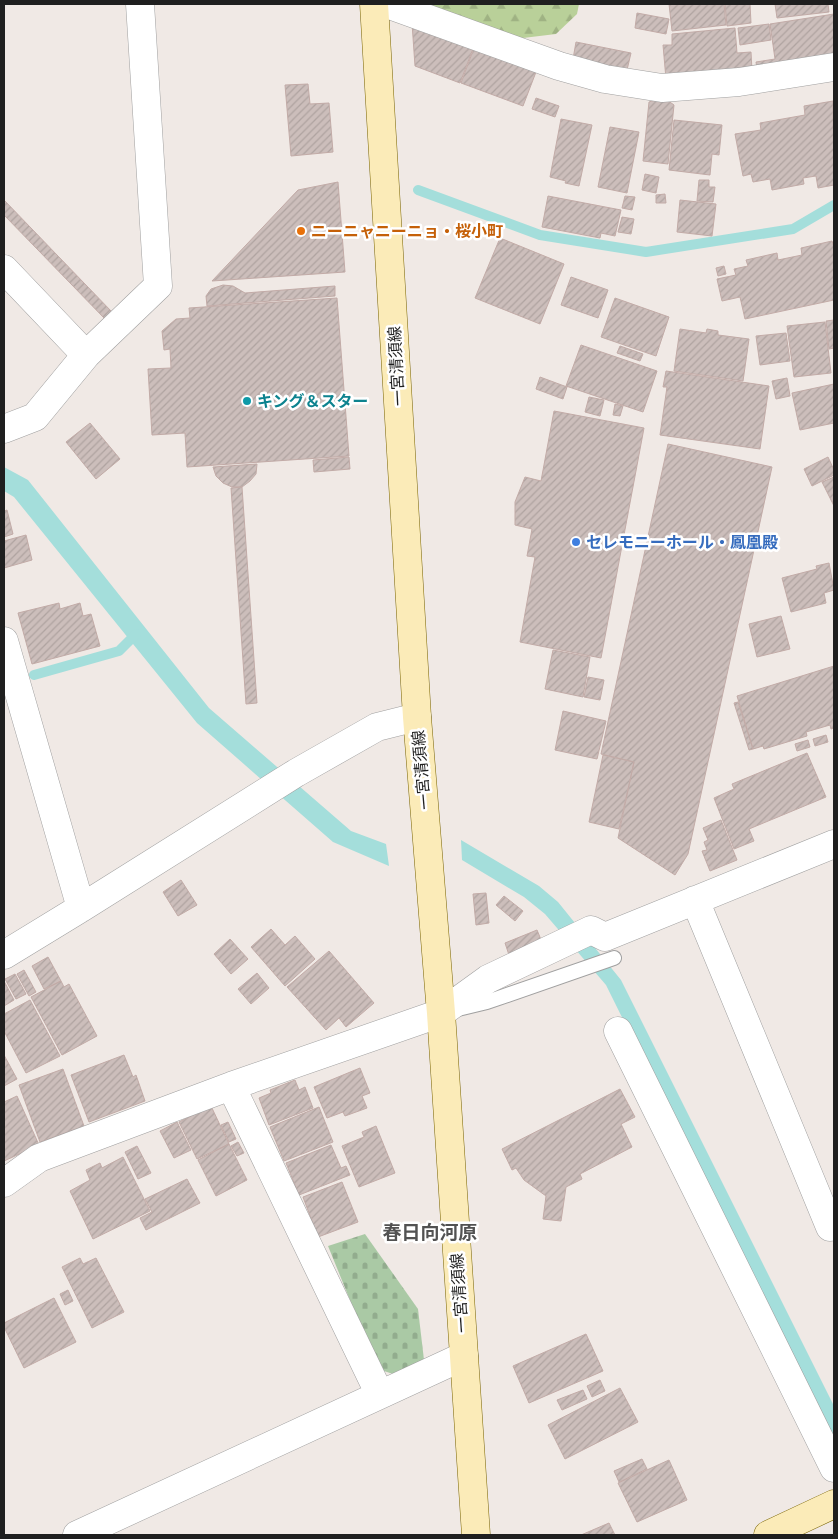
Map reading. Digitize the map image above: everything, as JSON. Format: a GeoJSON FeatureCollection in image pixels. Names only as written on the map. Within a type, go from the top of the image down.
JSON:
{"type":"FeatureCollection","features":[{"type":"Feature","properties":{"kind":"main road","name":"一宮清須線"},"geometry":{"type":"LineString","coordinates":[[374,4],[417,717],[441,1013],[476,1535]]}},
{"type":"Feature","properties":{"kind":"main road"},"geometry":{"type":"LineString","coordinates":[[768,1535],[834,1504]]}},
{"type":"Feature","properties":{"kind":"street"},"geometry":{"type":"LineString","coordinates":[[4,429],[35,417],[86,355],[158,286],[140,4]]}},
{"type":"Feature","properties":{"kind":"street"},"geometry":{"type":"LineString","coordinates":[[387,4],[559,66],[605,79],[662,88],[739,82],[834,67]]}},
{"type":"Feature","properties":{"kind":"street"},"geometry":{"type":"LineString","coordinates":[[4,269],[86,355]]}},
{"type":"Feature","properties":{"kind":"street"},"geometry":{"type":"LineString","coordinates":[[4,641],[81,908]]}},
{"type":"Feature","properties":{"kind":"street"},"geometry":{"type":"LineString","coordinates":[[4,955],[296,773],[376,727],[417,717]]}},
{"type":"Feature","properties":{"kind":"street"},"geometry":{"type":"LineString","coordinates":[[4,1183],[39,1158],[231,1086],[441,1013],[488,978],[591,930],[605,937],[695,900],[833,848]]}},
{"type":"Feature","properties":{"kind":"street"},"geometry":{"type":"LineString","coordinates":[[695,900],[830,1227],[834,1225]]}},
{"type":"Feature","properties":{"kind":"street"},"geometry":{"type":"LineString","coordinates":[[618,1031],[834,1468]]}},
{"type":"Feature","properties":{"kind":"street"},"geometry":{"type":"LineString","coordinates":[[231,1086],[380,1395]]}},
{"type":"Feature","properties":{"kind":"street"},"geometry":{"type":"LineString","coordinates":[[77,1535],[464,1356]]}},
{"type":"Feature","properties":{"kind":"lane"},"geometry":{"type":"LineString","coordinates":[[441,1013],[487,1002],[614,958]]}},
{"type":"Feature","properties":{"kind":"green space"},"geometry":{"type":"Polygon","coordinates":[[[428,4],[579,4],[577,14],[556,34],[523,38],[494,32],[440,12],[428,4]]]}},
{"type":"Feature","properties":{"kind":"green space"},"geometry":{"type":"Polygon","coordinates":[[[365,1234],[418,1309],[424,1360],[393,1374],[378,1369],[328,1246],[365,1234]]]}},
{"type":"Feature","properties":{"kind":"water"},"geometry":{"type":"Polygon","coordinates":[[[4,467],[28,480],[209,708],[351,831],[386,844],[389,866],[333,842],[197,723],[14,497],[4,491],[4,467]]]}},
{"type":"Feature","properties":{"kind":"water"},"geometry":{"type":"Polygon","coordinates":[[[461,840],[539,886],[558,902],[621,980],[834,1406],[834,1445],[606,985],[545,914],[524,897],[462,860],[461,840]]]}},
{"type":"Feature","properties":{"kind":"building"},"geometry":{"type":"Polygon","coordinates":[[[669,4],[724,4],[726,25],[672,31],[669,4]]]}},
{"type":"Feature","properties":{"kind":"building"},"geometry":{"type":"Polygon","coordinates":[[[725,4],[750,4],[751,23],[727,26],[725,4]]]}},
{"type":"Feature","properties":{"kind":"building"},"geometry":{"type":"Polygon","coordinates":[[[775,4],[828,4],[829,12],[777,18],[775,4]]]}},
{"type":"Feature","properties":{"kind":"building"},"geometry":{"type":"Polygon","coordinates":[[[637,13],[669,19],[666,34],[635,28],[637,13]]]}},
{"type":"Feature","properties":{"kind":"building"},"geometry":{"type":"Polygon","coordinates":[[[834,14],[834,58],[757,68],[756,62],[775,59],[770,24],[834,14]]]}},
{"type":"Feature","properties":{"kind":"building"},"geometry":{"type":"Polygon","coordinates":[[[412,23],[474,46],[460,83],[415,66],[412,23]]]}},
{"type":"Feature","properties":{"kind":"building"},"geometry":{"type":"Polygon","coordinates":[[[769,24],[771,40],[740,45],[738,28],[769,24]]]}},
{"type":"Feature","properties":{"kind":"building"},"geometry":{"type":"Polygon","coordinates":[[[735,28],[737,53],[751,52],[752,71],[666,79],[663,45],[672,45],[672,34],[735,28]]]}},
{"type":"Feature","properties":{"kind":"building"},"geometry":{"type":"Polygon","coordinates":[[[576,42],[631,53],[627,70],[573,59],[576,42]]]}},
{"type":"Feature","properties":{"kind":"building"},"geometry":{"type":"Polygon","coordinates":[[[474,48],[536,72],[523,106],[461,83],[474,48]]]}},
{"type":"Feature","properties":{"kind":"building"},"geometry":{"type":"Polygon","coordinates":[[[308,84],[310,104],[329,103],[333,152],[291,156],[285,85],[308,84]]]}},
{"type":"Feature","properties":{"kind":"building"},"geometry":{"type":"Polygon","coordinates":[[[536,98],[559,106],[555,117],[532,109],[536,98]]]}},
{"type":"Feature","properties":{"kind":"building"},"geometry":{"type":"Polygon","coordinates":[[[667,100],[674,105],[668,164],[643,161],[649,102],[667,100]]]}},
{"type":"Feature","properties":{"kind":"building"},"geometry":{"type":"Polygon","coordinates":[[[833,101],[834,185],[818,188],[816,176],[803,178],[804,184],[772,190],[770,179],[753,182],[751,174],[743,176],[735,134],[761,130],[760,123],[805,115],[804,106],[833,101]]]}},
{"type":"Feature","properties":{"kind":"building"},"geometry":{"type":"Polygon","coordinates":[[[561,119],[592,125],[579,186],[550,177],[561,119]]]}},
{"type":"Feature","properties":{"kind":"building"},"geometry":{"type":"Polygon","coordinates":[[[674,120],[722,125],[719,155],[712,154],[710,175],[669,170],[674,120]]]}},
{"type":"Feature","properties":{"kind":"building"},"geometry":{"type":"Polygon","coordinates":[[[610,127],[639,132],[627,193],[598,187],[610,127]]]}},
{"type":"Feature","properties":{"kind":"building"},"geometry":{"type":"Polygon","coordinates":[[[645,174],[659,177],[656,193],[642,190],[645,174]]]}},
{"type":"Feature","properties":{"kind":"building"},"geometry":{"type":"Polygon","coordinates":[[[699,180],[709,180],[709,187],[715,187],[713,202],[697,201],[699,180]]]}},
{"type":"Feature","properties":{"kind":"building","name":"ニーニャニーニョ・桜小町"},"geometry":{"type":"Polygon","coordinates":[[[338,182],[345,272],[212,281],[298,190],[338,182]]]}},
{"type":"Feature","properties":{"kind":"building"},"geometry":{"type":"Polygon","coordinates":[[[665,194],[666,203],[656,203],[656,195],[665,194]]]}},
{"type":"Feature","properties":{"kind":"building"},"geometry":{"type":"Polygon","coordinates":[[[548,196],[621,210],[615,236],[601,233],[600,238],[542,227],[548,196]]]}},
{"type":"Feature","properties":{"kind":"building"},"geometry":{"type":"Polygon","coordinates":[[[625,196],[635,197],[632,210],[622,208],[625,196]]]}},
{"type":"Feature","properties":{"kind":"building"},"geometry":{"type":"Polygon","coordinates":[[[4,200],[112,312],[105,319],[4,215],[4,200]]]}},
{"type":"Feature","properties":{"kind":"building"},"geometry":{"type":"Polygon","coordinates":[[[680,200],[716,204],[712,236],[677,232],[680,200]]]}},
{"type":"Feature","properties":{"kind":"building"},"geometry":{"type":"Polygon","coordinates":[[[622,217],[634,219],[631,234],[618,232],[622,217]]]}},
{"type":"Feature","properties":{"kind":"building"},"geometry":{"type":"Polygon","coordinates":[[[500,238],[564,264],[540,324],[475,298],[500,238]]]}},
{"type":"Feature","properties":{"kind":"building"},"geometry":{"type":"Polygon","coordinates":[[[832,241],[834,247],[834,300],[745,319],[740,297],[722,301],[717,279],[736,275],[734,269],[748,266],[746,260],[777,253],[778,260],[802,255],[801,248],[832,241]]]}},
{"type":"Feature","properties":{"kind":"building"},"geometry":{"type":"Polygon","coordinates":[[[724,266],[726,274],[718,276],[716,268],[724,266]]]}},
{"type":"Feature","properties":{"kind":"building"},"geometry":{"type":"Polygon","coordinates":[[[571,277],[608,290],[598,318],[561,305],[571,277]]]}},
{"type":"Feature","properties":{"kind":"building"},"geometry":{"type":"Polygon","coordinates":[[[223,285],[233,286],[245,293],[335,286],[335,296],[207,306],[206,296],[211,289],[223,285]]]}},
{"type":"Feature","properties":{"kind":"building","name":"キング＆スター"},"geometry":{"type":"Polygon","coordinates":[[[337,298],[349,456],[187,467],[185,433],[152,435],[148,369],[171,368],[170,349],[164,350],[162,331],[176,319],[190,318],[189,308],[337,298]]]}},
{"type":"Feature","properties":{"kind":"building"},"geometry":{"type":"Polygon","coordinates":[[[615,298],[669,317],[656,356],[601,337],[615,298]]]}},
{"type":"Feature","properties":{"kind":"building"},"geometry":{"type":"Polygon","coordinates":[[[834,320],[834,348],[829,349],[826,321],[834,320]]]}},
{"type":"Feature","properties":{"kind":"building"},"geometry":{"type":"Polygon","coordinates":[[[825,322],[831,373],[794,377],[787,326],[825,322]]]}},
{"type":"Feature","properties":{"kind":"building"},"geometry":{"type":"Polygon","coordinates":[[[680,329],[706,333],[707,329],[718,331],[718,335],[749,339],[743,381],[674,371],[680,329]]]}},
{"type":"Feature","properties":{"kind":"building"},"geometry":{"type":"Polygon","coordinates":[[[786,333],[790,361],[760,365],[756,336],[786,333]]]}},
{"type":"Feature","properties":{"kind":"building"},"geometry":{"type":"Polygon","coordinates":[[[581,345],[657,371],[643,412],[566,386],[581,345]]]}},
{"type":"Feature","properties":{"kind":"building"},"geometry":{"type":"Polygon","coordinates":[[[620,346],[643,354],[640,361],[617,353],[620,346]]]}},
{"type":"Feature","properties":{"kind":"building"},"geometry":{"type":"Polygon","coordinates":[[[666,371],[769,386],[760,449],[660,435],[667,387],[663,387],[666,371]]]}},
{"type":"Feature","properties":{"kind":"building"},"geometry":{"type":"Polygon","coordinates":[[[540,377],[567,387],[563,399],[536,389],[540,377]]]}},
{"type":"Feature","properties":{"kind":"building"},"geometry":{"type":"Polygon","coordinates":[[[787,378],[790,396],[776,399],[772,381],[787,378]]]}},
{"type":"Feature","properties":{"kind":"building"},"geometry":{"type":"Polygon","coordinates":[[[834,384],[834,423],[800,430],[792,393],[834,384]]]}},
{"type":"Feature","properties":{"kind":"building"},"geometry":{"type":"Polygon","coordinates":[[[589,397],[604,400],[600,416],[585,412],[589,397]]]}},
{"type":"Feature","properties":{"kind":"building"},"geometry":{"type":"Polygon","coordinates":[[[615,404],[623,406],[620,416],[613,415],[615,404]]]}},
{"type":"Feature","properties":{"kind":"building","name":"セレモニーホール・鳳凰殿"},"geometry":{"type":"Polygon","coordinates":[[[554,411],[644,428],[601,658],[520,642],[535,557],[527,556],[532,529],[515,525],[515,502],[525,477],[541,481],[554,411]]]}},
{"type":"Feature","properties":{"kind":"building"},"geometry":{"type":"Polygon","coordinates":[[[90,423],[120,459],[96,479],[66,442],[90,423]]]}},
{"type":"Feature","properties":{"kind":"building"},"geometry":{"type":"Polygon","coordinates":[[[668,444],[772,467],[688,854],[675,875],[618,838],[634,762],[601,754],[668,444]]]}},
{"type":"Feature","properties":{"kind":"building"},"geometry":{"type":"Polygon","coordinates":[[[349,457],[350,469],[314,472],[313,460],[349,457]]]}},
{"type":"Feature","properties":{"kind":"building"},"geometry":{"type":"Polygon","coordinates":[[[828,457],[834,470],[834,475],[812,486],[804,469],[828,457]]]}},
{"type":"Feature","properties":{"kind":"building"},"geometry":{"type":"Polygon","coordinates":[[[257,464],[256,474],[242,487],[232,487],[223,483],[216,476],[213,467],[257,464]]]}},
{"type":"Feature","properties":{"kind":"building"},"geometry":{"type":"Polygon","coordinates":[[[834,477],[834,506],[822,482],[834,477]]]}},
{"type":"Feature","properties":{"kind":"building"},"geometry":{"type":"Polygon","coordinates":[[[242,487],[257,703],[246,704],[231,488],[242,487]]]}},
{"type":"Feature","properties":{"kind":"building"},"geometry":{"type":"Polygon","coordinates":[[[7,510],[13,534],[4,537],[4,511],[7,510]]]}},
{"type":"Feature","properties":{"kind":"building"},"geometry":{"type":"Polygon","coordinates":[[[26,535],[32,560],[4,568],[4,541],[26,535]]]}},
{"type":"Feature","properties":{"kind":"building"},"geometry":{"type":"Polygon","coordinates":[[[829,563],[834,590],[824,593],[826,603],[791,612],[782,578],[817,569],[816,566],[829,563]]]}},
{"type":"Feature","properties":{"kind":"building"},"geometry":{"type":"Polygon","coordinates":[[[59,603],[60,609],[80,603],[83,616],[91,614],[100,646],[32,664],[18,613],[59,603]]]}},
{"type":"Feature","properties":{"kind":"building"},"geometry":{"type":"Polygon","coordinates":[[[781,616],[790,649],[757,657],[749,624],[781,616]]]}},
{"type":"Feature","properties":{"kind":"building"},"geometry":{"type":"Polygon","coordinates":[[[553,650],[590,657],[583,697],[545,689],[553,650]]]}},
{"type":"Feature","properties":{"kind":"building"},"geometry":{"type":"Polygon","coordinates":[[[834,666],[834,728],[831,729],[830,725],[806,732],[807,736],[764,749],[763,746],[753,749],[737,696],[834,666]]]}},
{"type":"Feature","properties":{"kind":"building"},"geometry":{"type":"Polygon","coordinates":[[[588,677],[604,680],[600,700],[584,697],[588,677]]]}},
{"type":"Feature","properties":{"kind":"building"},"geometry":{"type":"Polygon","coordinates":[[[738,702],[753,749],[749,750],[734,703],[738,702]]]}},
{"type":"Feature","properties":{"kind":"building"},"geometry":{"type":"Polygon","coordinates":[[[563,711],[606,721],[597,759],[555,750],[563,711]]]}},
{"type":"Feature","properties":{"kind":"building"},"geometry":{"type":"Polygon","coordinates":[[[826,735],[828,742],[815,746],[813,739],[826,735]]]}},
{"type":"Feature","properties":{"kind":"building"},"geometry":{"type":"Polygon","coordinates":[[[808,740],[810,747],[797,751],[795,744],[808,740]]]}},
{"type":"Feature","properties":{"kind":"building"},"geometry":{"type":"Polygon","coordinates":[[[807,753],[826,797],[749,829],[754,841],[734,849],[714,798],[734,789],[732,784],[807,753]]]}},
{"type":"Feature","properties":{"kind":"building"},"geometry":{"type":"Polygon","coordinates":[[[603,755],[634,762],[619,829],[589,822],[603,755]]]}},
{"type":"Feature","properties":{"kind":"building"},"geometry":{"type":"Polygon","coordinates":[[[721,820],[737,860],[710,871],[702,851],[707,850],[704,842],[708,840],[703,828],[721,820]]]}},
{"type":"Feature","properties":{"kind":"building"},"geometry":{"type":"Polygon","coordinates":[[[181,880],[197,905],[178,916],[163,892],[181,880]]]}},
{"type":"Feature","properties":{"kind":"building"},"geometry":{"type":"Polygon","coordinates":[[[486,893],[489,923],[476,925],[473,894],[486,893]]]}},
{"type":"Feature","properties":{"kind":"building"},"geometry":{"type":"Polygon","coordinates":[[[504,896],[523,911],[515,921],[496,905],[504,896]]]}},
{"type":"Feature","properties":{"kind":"building"},"geometry":{"type":"Polygon","coordinates":[[[271,929],[285,945],[295,936],[315,959],[285,986],[251,947],[271,929]]]}},
{"type":"Feature","properties":{"kind":"building"},"geometry":{"type":"Polygon","coordinates":[[[537,930],[542,942],[509,955],[505,943],[537,930]]]}},
{"type":"Feature","properties":{"kind":"building"},"geometry":{"type":"Polygon","coordinates":[[[230,939],[248,959],[231,974],[214,954],[230,939]]]}},
{"type":"Feature","properties":{"kind":"building"},"geometry":{"type":"Polygon","coordinates":[[[329,951],[374,1003],[346,1027],[339,1018],[326,1030],[287,987],[329,951]]]}},
{"type":"Feature","properties":{"kind":"building"},"geometry":{"type":"Polygon","coordinates":[[[48,957],[61,981],[44,989],[32,966],[48,957]]]}},
{"type":"Feature","properties":{"kind":"building"},"geometry":{"type":"Polygon","coordinates":[[[24,970],[36,992],[29,996],[17,974],[24,970]]]}},
{"type":"Feature","properties":{"kind":"building"},"geometry":{"type":"Polygon","coordinates":[[[257,973],[269,988],[251,1004],[238,989],[257,973]]]}},
{"type":"Feature","properties":{"kind":"building"},"geometry":{"type":"Polygon","coordinates":[[[15,974],[26,994],[16,999],[5,979],[15,974]]]}},
{"type":"Feature","properties":{"kind":"building"},"geometry":{"type":"Polygon","coordinates":[[[4,981],[14,1000],[4,1006],[4,981]]]}},
{"type":"Feature","properties":{"kind":"building"},"geometry":{"type":"Polygon","coordinates":[[[61,981],[64,987],[69,984],[97,1036],[62,1055],[31,997],[61,981]]]}},
{"type":"Feature","properties":{"kind":"building"},"geometry":{"type":"Polygon","coordinates":[[[30,1000],[60,1056],[26,1073],[4,1031],[4,1014],[30,1000]]]}},
{"type":"Feature","properties":{"kind":"building"},"geometry":{"type":"Polygon","coordinates":[[[4,1055],[17,1079],[4,1086],[4,1055]]]}},
{"type":"Feature","properties":{"kind":"building"},"geometry":{"type":"Polygon","coordinates":[[[124,1055],[133,1077],[136,1075],[145,1101],[89,1122],[71,1075],[124,1055]]]}},
{"type":"Feature","properties":{"kind":"building"},"geometry":{"type":"Polygon","coordinates":[[[360,1068],[370,1093],[362,1096],[367,1108],[345,1116],[343,1112],[327,1118],[314,1087],[360,1068]]]}},
{"type":"Feature","properties":{"kind":"building"},"geometry":{"type":"Polygon","coordinates":[[[63,1069],[84,1126],[40,1142],[19,1085],[63,1069]]]}},
{"type":"Feature","properties":{"kind":"building"},"geometry":{"type":"Polygon","coordinates":[[[295,1080],[299,1090],[305,1087],[313,1108],[269,1125],[259,1098],[271,1093],[270,1090],[295,1080]]]}},
{"type":"Feature","properties":{"kind":"building"},"geometry":{"type":"Polygon","coordinates":[[[620,1089],[635,1117],[621,1124],[632,1147],[580,1174],[582,1179],[566,1187],[561,1221],[543,1219],[546,1196],[524,1180],[516,1168],[512,1170],[502,1149],[620,1089]]]}},
{"type":"Feature","properties":{"kind":"building"},"geometry":{"type":"Polygon","coordinates":[[[17,1096],[39,1145],[4,1161],[4,1102],[17,1096]]]}},
{"type":"Feature","properties":{"kind":"building"},"geometry":{"type":"Polygon","coordinates":[[[211,1106],[229,1144],[197,1159],[179,1122],[211,1106]]]}},
{"type":"Feature","properties":{"kind":"building"},"geometry":{"type":"Polygon","coordinates":[[[319,1107],[333,1142],[284,1161],[270,1127],[319,1107]]]}},
{"type":"Feature","properties":{"kind":"building"},"geometry":{"type":"Polygon","coordinates":[[[177,1122],[191,1150],[174,1158],[160,1131],[177,1122]]]}},
{"type":"Feature","properties":{"kind":"building"},"geometry":{"type":"Polygon","coordinates":[[[228,1122],[236,1139],[229,1142],[221,1125],[228,1122]]]}},
{"type":"Feature","properties":{"kind":"building"},"geometry":{"type":"Polygon","coordinates":[[[376,1126],[395,1173],[359,1187],[342,1146],[364,1137],[362,1132],[376,1126]]]}},
{"type":"Feature","properties":{"kind":"building"},"geometry":{"type":"Polygon","coordinates":[[[238,1142],[244,1153],[237,1156],[231,1146],[238,1142]]]}},
{"type":"Feature","properties":{"kind":"building"},"geometry":{"type":"Polygon","coordinates":[[[229,1144],[247,1180],[216,1196],[198,1160],[229,1144]]]}},
{"type":"Feature","properties":{"kind":"building"},"geometry":{"type":"Polygon","coordinates":[[[331,1145],[341,1168],[346,1166],[350,1175],[299,1195],[286,1163],[331,1145]]]}},
{"type":"Feature","properties":{"kind":"building"},"geometry":{"type":"Polygon","coordinates":[[[137,1146],[151,1173],[138,1179],[125,1152],[137,1146]]]}},
{"type":"Feature","properties":{"kind":"building"},"geometry":{"type":"Polygon","coordinates":[[[123,1157],[150,1211],[93,1239],[70,1191],[90,1180],[86,1170],[100,1163],[102,1168],[123,1157]]]}},
{"type":"Feature","properties":{"kind":"building"},"geometry":{"type":"Polygon","coordinates":[[[187,1179],[200,1203],[146,1230],[140,1218],[152,1212],[145,1199],[187,1179]]]}},
{"type":"Feature","properties":{"kind":"building"},"geometry":{"type":"Polygon","coordinates":[[[342,1182],[358,1222],[318,1237],[303,1197],[342,1182]]]}},
{"type":"Feature","properties":{"kind":"building"},"geometry":{"type":"Polygon","coordinates":[[[80,1258],[83,1264],[96,1258],[124,1312],[92,1328],[62,1267],[80,1258]]]}},
{"type":"Feature","properties":{"kind":"building"},"geometry":{"type":"Polygon","coordinates":[[[68,1290],[73,1301],[65,1305],[60,1294],[68,1290]]]}},
{"type":"Feature","properties":{"kind":"building"},"geometry":{"type":"Polygon","coordinates":[[[54,1298],[76,1342],[24,1368],[4,1327],[4,1323],[54,1298]]]}},
{"type":"Feature","properties":{"kind":"building"},"geometry":{"type":"Polygon","coordinates":[[[586,1334],[603,1371],[529,1403],[513,1366],[586,1334]]]}},
{"type":"Feature","properties":{"kind":"building"},"geometry":{"type":"Polygon","coordinates":[[[600,1380],[605,1391],[592,1397],[587,1386],[600,1380]]]}},
{"type":"Feature","properties":{"kind":"building"},"geometry":{"type":"Polygon","coordinates":[[[620,1388],[638,1422],[565,1459],[548,1425],[620,1388]]]}},
{"type":"Feature","properties":{"kind":"building"},"geometry":{"type":"Polygon","coordinates":[[[583,1390],[587,1399],[562,1410],[557,1400],[583,1390]]]}},
{"type":"Feature","properties":{"kind":"building"},"geometry":{"type":"Polygon","coordinates":[[[642,1459],[647,1469],[619,1482],[614,1471],[642,1459]]]}},
{"type":"Feature","properties":{"kind":"building"},"geometry":{"type":"Polygon","coordinates":[[[669,1460],[687,1500],[637,1522],[618,1483],[669,1460]]]}},
{"type":"Feature","properties":{"kind":"building"},"geometry":{"type":"Polygon","coordinates":[[[609,1523],[615,1535],[581,1535],[609,1523]]]}},
{"type":"Feature","properties":{"kind":"waterway"},"geometry":{"type":"LineString","coordinates":[[418,190],[540,235],[646,252],[793,229],[834,205]]}},
{"type":"Feature","properties":{"kind":"waterway"},"geometry":{"type":"LineString","coordinates":[[34,675],[119,651],[136,634]]}},
{"type":"Feature","properties":{"kind":"place","name":"ニーニャニーニョ・桜小町"},"geometry":{"type":"Point","coordinates":[301,231]}},
{"type":"Feature","properties":{"kind":"place","name":"キング＆スター"},"geometry":{"type":"Point","coordinates":[247,401]}},
{"type":"Feature","properties":{"kind":"place","name":"セレモニーホール・鳳凰殿"},"geometry":{"type":"Point","coordinates":[576,542]}},
{"type":"Feature","properties":{"kind":"district","name":"春日向河原"},"geometry":{"type":"Point","coordinates":[430,1232]}}]}
